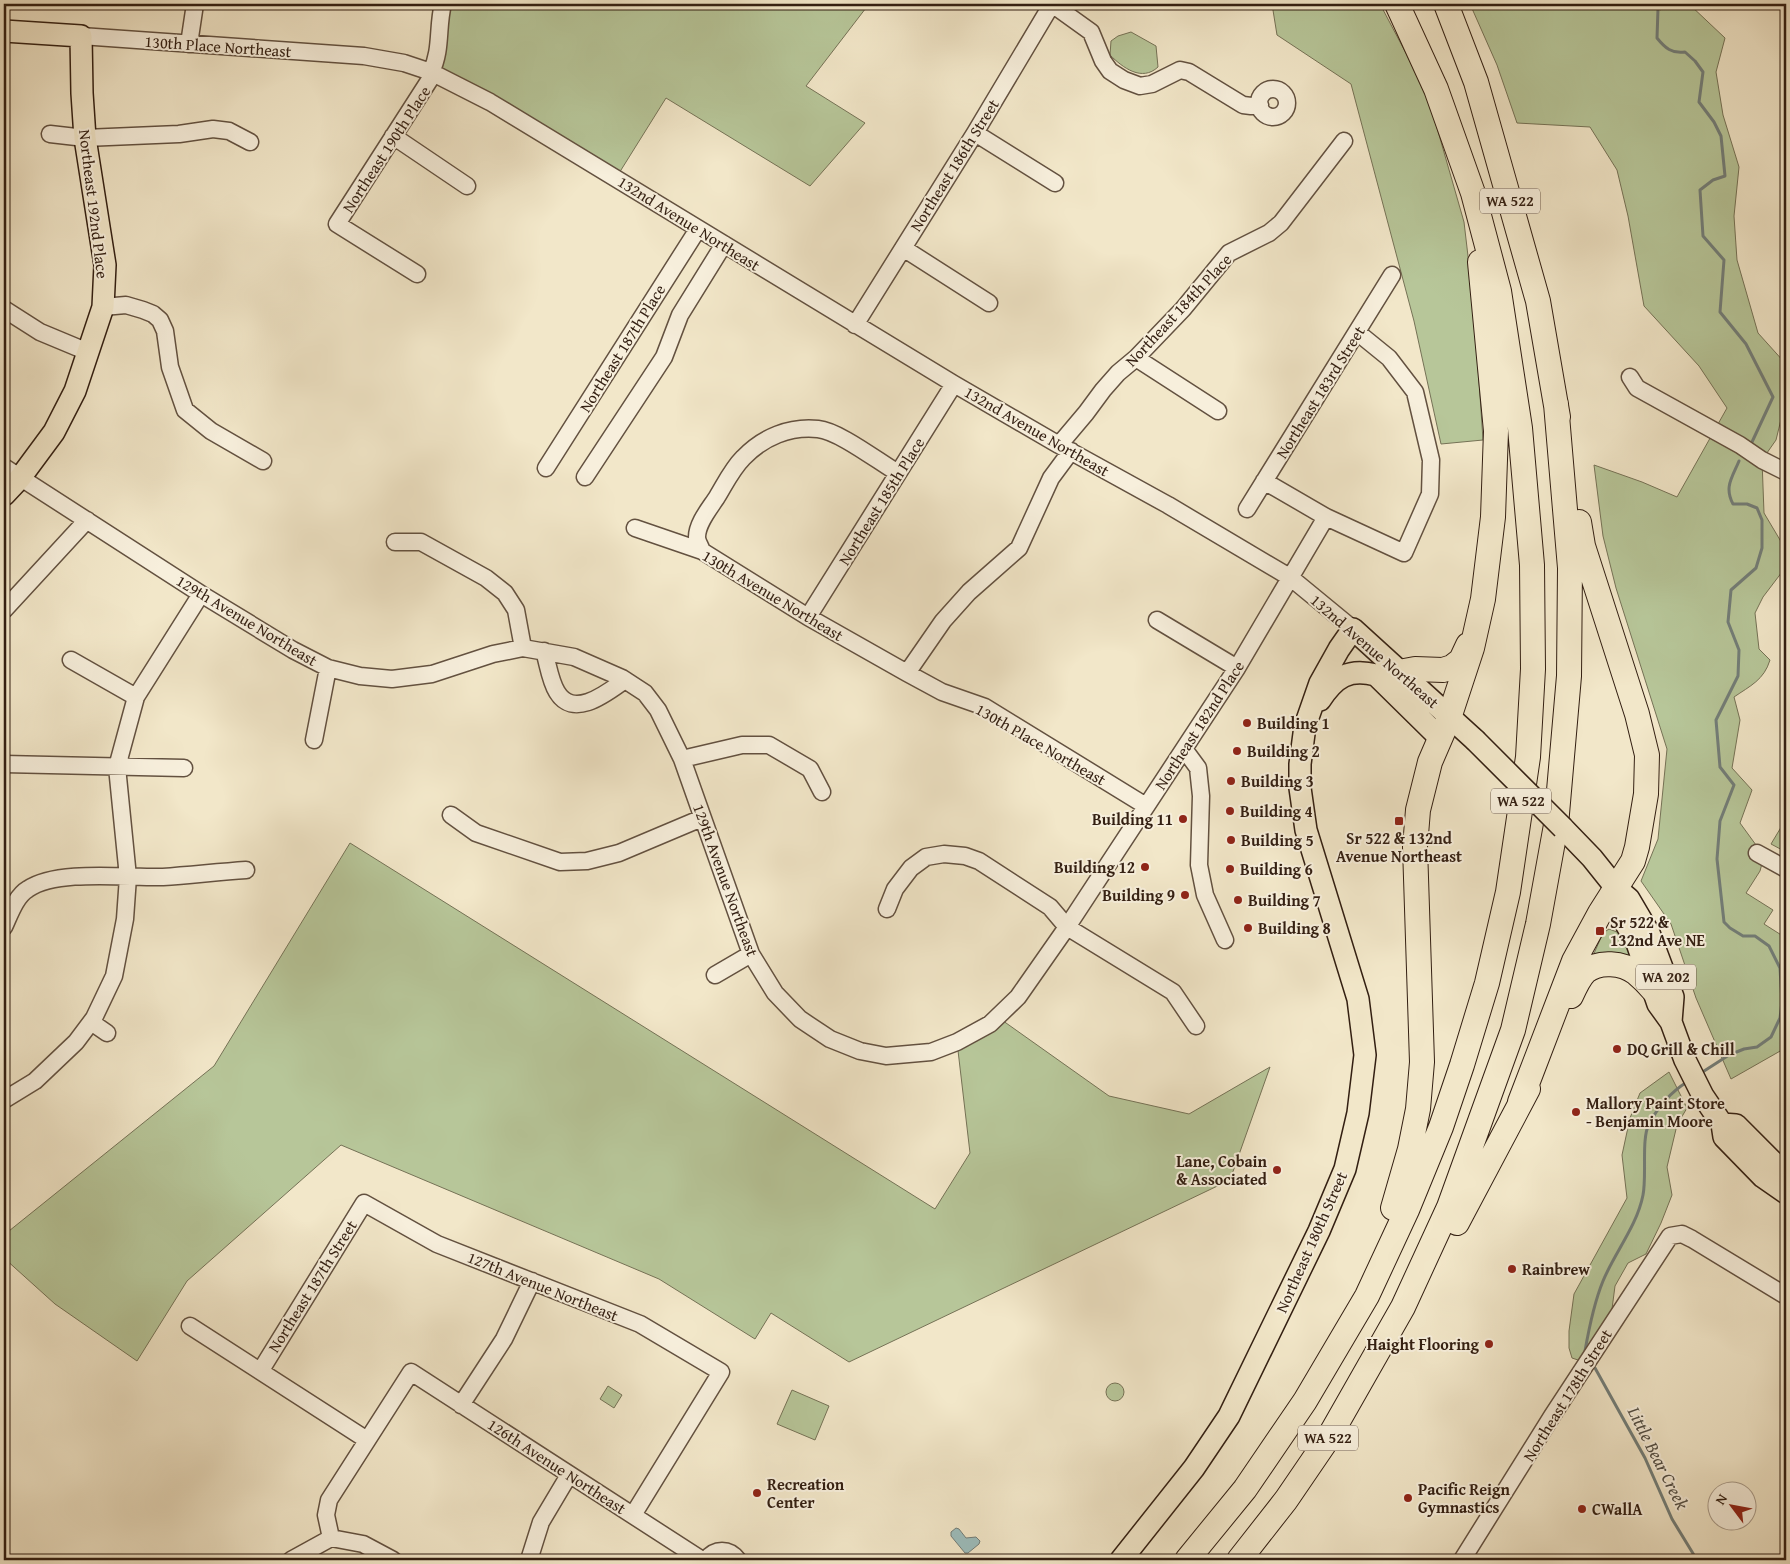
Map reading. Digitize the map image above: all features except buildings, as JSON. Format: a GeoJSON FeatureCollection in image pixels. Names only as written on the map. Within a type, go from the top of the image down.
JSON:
{"type":"FeatureCollection","features":[{"type":"Feature","properties":{"kind":"highway","name":"WA 522"},"geometry":{"type":"LineString","coordinates":[[1187,1560],[1245,1489],[1305,1401],[1367,1296],[1407,1210],[1441,1127],[1487,982],[1508,892],[1528,757],[1533,669],[1532,564],[1520,428],[1499,291],[1473,193],[1436,89],[1397,4]]}},
{"type":"Feature","properties":{"kind":"highway","name":"WA 522"},"geometry":{"type":"LineString","coordinates":[[1239,1560],[1286,1500],[1329,1437],[1404,1307],[1449,1207],[1513,1030],[1538,924],[1556,826],[1568,676],[1570,568],[1556,404],[1538,301],[1476,82],[1446,4]]}},
{"type":"Feature","properties":{"kind":"highway"},"geometry":{"type":"LineString","coordinates":[[1319,1376],[1367,1276],[1396,1198],[1410,1149],[1418,1109],[1422,1062],[1416,828],[1421,793],[1430,762],[1445,728],[1472,648],[1483,599],[1493,517],[1496,431],[1473,193]]}},
{"type":"Feature","properties":{"kind":"highway"},"geometry":{"type":"LineString","coordinates":[[1520,1102],[1574,961],[1600,913],[1633,861],[1646,794],[1647,755],[1637,714],[1583,546],[1556,404]]}},
{"type":"Feature","properties":{"kind":"highway"},"geometry":{"type":"LineString","coordinates":[[1399,672],[1415,669],[1443,670],[1452,666],[1461,660],[1476,630]]}},
{"type":"Feature","properties":{"kind":"highway"},"geometry":{"type":"LineString","coordinates":[[1404,1307],[1433,1268],[1520,1102],[1537,1074],[1575,987],[1584,973],[1602,965],[1618,965],[1637,974],[1653,990]]}},
{"type":"Feature","properties":{"kind":"main road","name":"130th Place Northeast"},"geometry":{"type":"LineString","coordinates":[[4,31],[81,36]]}},
{"type":"Feature","properties":{"kind":"main road","name":"Northeast 192nd Place"},"geometry":{"type":"LineString","coordinates":[[4,495],[12,473],[54,432],[75,391],[103,307],[105,265],[85,138],[81,36]]}},
{"type":"Feature","properties":{"kind":"main road","name":"132nd Avenue Northeast"},"geometry":{"type":"LineString","coordinates":[[1353,630],[1399,672],[1445,728],[1474,740],[1592,858],[1616,888]]}},
{"type":"Feature","properties":{"kind":"main road","name":"Northeast 180th Street"},"geometry":{"type":"LineString","coordinates":[[1122,1560],[1194,1468],[1229,1416],[1319,1231],[1345,1169],[1358,1113],[1365,1055],[1358,999],[1306,830],[1300,788],[1300,764],[1305,726],[1320,683],[1339,649],[1353,630]]}},
{"type":"Feature","properties":{"kind":"main road"},"geometry":{"type":"LineString","coordinates":[[1305,726],[1328,687],[1349,674],[1363,672],[1376,675],[1445,728]]}},
{"type":"Feature","properties":{"kind":"main road","name":"WA 202"},"geometry":{"type":"LineString","coordinates":[[1616,888],[1619,912],[1637,943],[1658,1004],[1672,1022],[1685,1060],[1703,1096],[1722,1124],[1724,1137],[1763,1177],[1786,1193]]}},
{"type":"Feature","properties":{"kind":"main road","name":"WA 202"},"geometry":{"type":"LineString","coordinates":[[1616,888],[1629,899],[1649,933],[1673,997],[1672,1022]]}},
{"type":"Feature","properties":{"kind":"main road"},"geometry":{"type":"LineString","coordinates":[[1722,1124],[1736,1125],[1773,1162],[1786,1172]]}},
{"type":"Feature","properties":{"kind":"street"},"geometry":{"type":"LineString","coordinates":[[189,44],[195,4]]}},
{"type":"Feature","properties":{"kind":"street","name":"Northeast 190th Place"},"geometry":{"type":"LineString","coordinates":[[417,274],[338,224],[432,73],[440,43],[443,4]]}},
{"type":"Feature","properties":{"kind":"street"},"geometry":{"type":"LineString","coordinates":[[1052,4],[1091,32],[1103,61],[1110,71],[1124,80],[1140,86],[1152,84],[1180,70],[1189,72],[1243,105],[1260,105]]}},
{"type":"Feature","properties":{"kind":"street","name":"Northeast 186th Street"},"geometry":{"type":"LineString","coordinates":[[855,325],[975,133],[1052,4]]}},
{"type":"Feature","properties":{"kind":"street","name":"130th Place Northeast"},"geometry":{"type":"LineString","coordinates":[[81,36],[364,56],[397,62],[432,73]]}},
{"type":"Feature","properties":{"kind":"street","name":"132nd Avenue Northeast"},"geometry":{"type":"LineString","coordinates":[[432,73],[490,102],[954,384],[1168,505],[1291,578],[1353,630]]}},
{"type":"Feature","properties":{"kind":"street"},"geometry":{"type":"LineString","coordinates":[[50,134],[85,138],[179,134],[213,129],[229,131],[250,142]]}},
{"type":"Feature","properties":{"kind":"street"},"geometry":{"type":"LineString","coordinates":[[975,133],[1056,183]]}},
{"type":"Feature","properties":{"kind":"street"},"geometry":{"type":"LineString","coordinates":[[393,136],[467,186]]}},
{"type":"Feature","properties":{"kind":"street","name":"Northeast 184th Place"},"geometry":{"type":"LineString","coordinates":[[907,673],[943,621],[956,606],[1019,548],[1065,448],[1086,413],[1103,390],[1183,309],[1230,253],[1269,233],[1281,223],[1344,141]]}},
{"type":"Feature","properties":{"kind":"street","name":"Northeast 187th Place"},"geometry":{"type":"LineString","coordinates":[[546,468],[698,229]]}},
{"type":"Feature","properties":{"kind":"street"},"geometry":{"type":"LineString","coordinates":[[585,477],[664,357],[680,315],[724,244]]}},
{"type":"Feature","properties":{"kind":"street"},"geometry":{"type":"LineString","coordinates":[[903,248],[989,303]]}},
{"type":"Feature","properties":{"kind":"street","name":"Northeast 183rd Street"},"geometry":{"type":"LineString","coordinates":[[1247,509],[1392,275]]}},
{"type":"Feature","properties":{"kind":"street"},"geometry":{"type":"LineString","coordinates":[[103,307],[126,305],[153,314],[160,320],[165,331],[170,367],[185,410],[211,431],[263,461]]}},
{"type":"Feature","properties":{"kind":"street"},"geometry":{"type":"LineString","coordinates":[[4,309],[40,332],[88,352]]}},
{"type":"Feature","properties":{"kind":"street"},"geometry":{"type":"LineString","coordinates":[[1264,481],[1326,517],[1404,553],[1430,494],[1431,460],[1415,392],[1389,358],[1357,332]]}},
{"type":"Feature","properties":{"kind":"street"},"geometry":{"type":"LineString","coordinates":[[1136,358],[1218,411]]}},
{"type":"Feature","properties":{"kind":"street"},"geometry":{"type":"LineString","coordinates":[[1630,377],[1638,388],[1786,472]]}},
{"type":"Feature","properties":{"kind":"street","name":"Northeast 185th Place"},"geometry":{"type":"LineString","coordinates":[[808,618],[954,384]]}},
{"type":"Feature","properties":{"kind":"street"},"geometry":{"type":"LineString","coordinates":[[702,552],[697,538],[700,525],[736,468],[743,458],[759,444],[778,434],[798,428],[821,429],[841,438],[898,473]]}},
{"type":"Feature","properties":{"kind":"street","name":"129th Avenue Northeast"},"geometry":{"type":"LineString","coordinates":[[12,473],[201,594],[293,650],[328,668],[360,676],[392,679],[432,674],[494,654],[523,648],[574,657],[625,680],[644,693],[658,710],[682,759],[751,954],[775,993],[800,1019],[830,1039],[860,1051],[886,1056],[931,1052],[976,1033]]}},
{"type":"Feature","properties":{"kind":"street","name":"Northeast 182nd Place"},"geometry":{"type":"LineString","coordinates":[[976,1033],[999,1018],[1018,997],[1067,927],[1237,668],[1326,517]]}},
{"type":"Feature","properties":{"kind":"street"},"geometry":{"type":"LineString","coordinates":[[4,610],[86,520]]}},
{"type":"Feature","properties":{"kind":"street","name":"130th Avenue Northeast"},"geometry":{"type":"LineString","coordinates":[[635,528],[702,552],[808,618],[907,673]]}},
{"type":"Feature","properties":{"kind":"street"},"geometry":{"type":"LineString","coordinates":[[395,542],[421,542],[486,578],[505,593],[516,610],[523,648]]}},
{"type":"Feature","properties":{"kind":"street"},"geometry":{"type":"LineString","coordinates":[[4,1100],[35,1081],[76,1042],[91,1022],[114,976],[125,919],[128,877],[117,767],[136,697],[201,594]]}},
{"type":"Feature","properties":{"kind":"street"},"geometry":{"type":"LineString","coordinates":[[1156,620],[1237,668]]}},
{"type":"Feature","properties":{"kind":"street"},"geometry":{"type":"LineString","coordinates":[[544,651],[556,692],[568,702],[577,704],[589,702],[604,695],[625,680]]}},
{"type":"Feature","properties":{"kind":"street"},"geometry":{"type":"LineString","coordinates":[[71,660],[136,697]]}},
{"type":"Feature","properties":{"kind":"street"},"geometry":{"type":"LineString","coordinates":[[314,740],[328,668]]}},
{"type":"Feature","properties":{"kind":"street","name":"130th Place Northeast"},"geometry":{"type":"LineString","coordinates":[[907,673],[942,692],[984,707],[1146,806]]}},
{"type":"Feature","properties":{"kind":"street"},"geometry":{"type":"LineString","coordinates":[[682,759],[742,745],[769,745],[810,769],[822,792]]}},
{"type":"Feature","properties":{"kind":"street"},"geometry":{"type":"LineString","coordinates":[[1184,748],[1198,768],[1201,796],[1199,865],[1205,895],[1225,940]]}},
{"type":"Feature","properties":{"kind":"street"},"geometry":{"type":"LineString","coordinates":[[4,764],[184,768]]}},
{"type":"Feature","properties":{"kind":"street"},"geometry":{"type":"LineString","coordinates":[[451,815],[476,833],[560,862],[587,861],[619,853],[702,818]]}},
{"type":"Feature","properties":{"kind":"street"},"geometry":{"type":"LineString","coordinates":[[1757,853],[1786,869]]}},
{"type":"Feature","properties":{"kind":"street"},"geometry":{"type":"LineString","coordinates":[[887,909],[895,889],[911,868],[926,857],[944,854],[965,856],[979,861],[1050,907],[1067,927],[1173,992],[1196,1026]]}},
{"type":"Feature","properties":{"kind":"street"},"geometry":{"type":"LineString","coordinates":[[4,927],[16,902],[26,889],[44,881],[91,876],[163,877],[246,870]]}},
{"type":"Feature","properties":{"kind":"street"},"geometry":{"type":"LineString","coordinates":[[715,975],[751,954]]}},
{"type":"Feature","properties":{"kind":"street"},"geometry":{"type":"LineString","coordinates":[[91,1022],[107,1033]]}},
{"type":"Feature","properties":{"kind":"street","name":"127th Avenue Northeast"},"geometry":{"type":"LineString","coordinates":[[364,1203],[437,1244],[640,1324],[720,1372],[633,1515]]}},
{"type":"Feature","properties":{"kind":"street","name":"Northeast 187th Street"},"geometry":{"type":"LineString","coordinates":[[261,1370],[364,1203]]}},
{"type":"Feature","properties":{"kind":"street","name":"Northeast 178th Street"},"geometry":{"type":"LineString","coordinates":[[1462,1560],[1666,1240],[1675,1234],[1682,1234],[1786,1296]]}},
{"type":"Feature","properties":{"kind":"street"},"geometry":{"type":"LineString","coordinates":[[461,1405],[504,1339],[532,1281]]}},
{"type":"Feature","properties":{"kind":"street"},"geometry":{"type":"LineString","coordinates":[[190,1326],[367,1440],[329,1500],[326,1515],[331,1538]]}},
{"type":"Feature","properties":{"kind":"street","name":"126th Avenue Northeast"},"geometry":{"type":"LineString","coordinates":[[367,1440],[411,1372],[704,1560]]}},
{"type":"Feature","properties":{"kind":"street"},"geometry":{"type":"LineString","coordinates":[[529,1560],[541,1522],[569,1475]]}},
{"type":"Feature","properties":{"kind":"street"},"geometry":{"type":"LineString","coordinates":[[291,1560],[331,1538],[363,1544],[393,1560]]}},
{"type":"Feature","properties":{"kind":"street"},"geometry":{"type":"LineString","coordinates":[[704,1560],[712,1553],[721,1551],[732,1554],[738,1560]]}},
{"type":"Feature","properties":{"kind":"green space"},"geometry":{"type":"Polygon","coordinates":[[[443,4],[869,4],[806,86],[865,123],[810,186],[666,98],[616,178],[434,73],[443,4]]]}},
{"type":"Feature","properties":{"kind":"green space"},"geometry":{"type":"Polygon","coordinates":[[[1272,4],[1380,4],[1427,93],[1464,222],[1474,307],[1483,440],[1441,444],[1414,321],[1351,84],[1277,35],[1272,4]]]}},
{"type":"Feature","properties":{"kind":"green space"},"geometry":{"type":"Polygon","coordinates":[[[1470,4],[1655,4],[1660,10],[1672,4],[1689,4],[1725,38],[1716,72],[1723,115],[1739,167],[1734,216],[1737,260],[1758,333],[1785,363],[1786,372],[1786,399],[1776,440],[1762,460],[1764,513],[1786,550],[1782,572],[1763,597],[1755,613],[1759,649],[1770,660],[1760,678],[1734,697],[1740,720],[1732,768],[1752,790],[1740,823],[1764,856],[1760,871],[1746,893],[1773,910],[1764,924],[1786,938],[1786,1039],[1782,1050],[1731,1079],[1696,998],[1671,924],[1641,881],[1658,839],[1667,749],[1616,588],[1603,536],[1594,465],[1677,497],[1727,408],[1699,366],[1644,306],[1628,216],[1617,170],[1590,127],[1517,123],[1497,65],[1470,4]]]}},
{"type":"Feature","properties":{"kind":"green space"},"geometry":{"type":"Polygon","coordinates":[[[1131,32],[1156,46],[1158,67],[1152,71],[1146,73],[1133,72],[1110,55],[1111,41],[1118,36],[1131,32]]]}},
{"type":"Feature","properties":{"kind":"green space"},"geometry":{"type":"Polygon","coordinates":[[[1786,819],[1786,852],[1771,844],[1786,819]]]}},
{"type":"Feature","properties":{"kind":"green space"},"geometry":{"type":"Polygon","coordinates":[[[350,843],[935,1209],[970,1153],[957,1042],[999,1018],[1109,1096],[1189,1114],[1270,1067],[1230,1180],[849,1362],[771,1313],[755,1339],[659,1279],[341,1145],[187,1281],[137,1361],[55,1304],[4,1258],[4,1235],[214,1066],[350,843]]]}},
{"type":"Feature","properties":{"kind":"green space"},"geometry":{"type":"Polygon","coordinates":[[[1609,929],[1617,932],[1622,930],[1638,961],[1592,958],[1603,933],[1609,929]]]}},
{"type":"Feature","properties":{"kind":"green space"},"geometry":{"type":"Polygon","coordinates":[[[1669,1072],[1687,1108],[1677,1125],[1667,1167],[1672,1195],[1646,1254],[1628,1263],[1615,1286],[1612,1309],[1581,1361],[1572,1358],[1569,1348],[1569,1331],[1574,1294],[1627,1198],[1622,1155],[1630,1118],[1640,1093],[1669,1072]]]}},
{"type":"Feature","properties":{"kind":"green space"},"geometry":{"type":"Polygon","coordinates":[[[1115,1383],[1121,1386],[1124,1392],[1121,1398],[1115,1401],[1109,1398],[1106,1392],[1109,1386],[1115,1383]]]}},
{"type":"Feature","properties":{"kind":"green space"},"geometry":{"type":"Polygon","coordinates":[[[608,1386],[622,1395],[614,1408],[600,1399],[608,1386]]]}},
{"type":"Feature","properties":{"kind":"green space"},"geometry":{"type":"Polygon","coordinates":[[[792,1390],[829,1406],[815,1440],[777,1424],[792,1390]]]}},
{"type":"Feature","properties":{"kind":"water"},"geometry":{"type":"Polygon","coordinates":[[[956,1528],[966,1538],[976,1537],[980,1541],[979,1544],[968,1553],[965,1553],[951,1536],[951,1532],[956,1528]]]}},
{"type":"Feature","properties":{"kind":"waterway","name":"Little Bear Creek"},"geometry":{"type":"LineString","coordinates":[[1650,4],[1658,9],[1657,38],[1669,50],[1685,52],[1703,72],[1699,102],[1714,122],[1721,136],[1725,176],[1713,180],[1700,190],[1703,236],[1724,260],[1720,312],[1746,344],[1773,397],[1752,442]]}},
{"type":"Feature","properties":{"kind":"waterway","name":"Little Bear Creek"},"geometry":{"type":"LineString","coordinates":[[1701,1073],[1729,1055],[1744,1049],[1757,1047],[1771,1037],[1780,1018],[1782,1002],[1780,968],[1769,946],[1755,936],[1743,936],[1724,922],[1717,859],[1720,821],[1734,785],[1720,767],[1716,720],[1738,676],[1739,650],[1728,622],[1731,590],[1756,568],[1762,548],[1762,520],[1757,508],[1747,504],[1733,504],[1730,498],[1730,482],[1739,461]]}},
{"type":"Feature","properties":{"kind":"waterway","name":"Little Bear Creek"},"geometry":{"type":"LineString","coordinates":[[1585,1351],[1600,1289],[1640,1206],[1644,1187],[1645,1139],[1649,1124],[1665,1100],[1687,1082]]}},
{"type":"Feature","properties":{"kind":"waterway","name":"Little Bear Creek"},"geometry":{"type":"LineString","coordinates":[[1595,1368],[1645,1458],[1672,1519],[1697,1560]]}},
{"type":"Feature","properties":{"kind":"place","name":"Building 1"},"geometry":{"type":"Point","coordinates":[1247,723]}},
{"type":"Feature","properties":{"kind":"place","name":"Building 2"},"geometry":{"type":"Point","coordinates":[1237,751]}},
{"type":"Feature","properties":{"kind":"place","name":"Building 3"},"geometry":{"type":"Point","coordinates":[1231,781]}},
{"type":"Feature","properties":{"kind":"place","name":"Building 4"},"geometry":{"type":"Point","coordinates":[1230,811]}},
{"type":"Feature","properties":{"kind":"place","name":"Building 11"},"geometry":{"type":"Point","coordinates":[1183,819]}},
{"type":"Feature","properties":{"kind":"place","name":"Sr 522 & 132nd Avenue Northeast"},"geometry":{"type":"Point","coordinates":[1399,821]}},
{"type":"Feature","properties":{"kind":"place","name":"Building 5"},"geometry":{"type":"Point","coordinates":[1231,840]}},
{"type":"Feature","properties":{"kind":"place","name":"Building 12"},"geometry":{"type":"Point","coordinates":[1145,867]}},
{"type":"Feature","properties":{"kind":"place","name":"Building 6"},"geometry":{"type":"Point","coordinates":[1230,869]}},
{"type":"Feature","properties":{"kind":"place","name":"Building 9"},"geometry":{"type":"Point","coordinates":[1185,895]}},
{"type":"Feature","properties":{"kind":"place","name":"Building 7"},"geometry":{"type":"Point","coordinates":[1238,900]}},
{"type":"Feature","properties":{"kind":"place","name":"Building 8"},"geometry":{"type":"Point","coordinates":[1248,928]}},
{"type":"Feature","properties":{"kind":"place","name":"Sr 522 & 132nd Ave NE"},"geometry":{"type":"Point","coordinates":[1600,931]}},
{"type":"Feature","properties":{"kind":"place","name":"DQ Grill & Chill"},"geometry":{"type":"Point","coordinates":[1617,1049]}},
{"type":"Feature","properties":{"kind":"place","name":"Mallory Paint Store - Benjamin Moore"},"geometry":{"type":"Point","coordinates":[1576,1112]}},
{"type":"Feature","properties":{"kind":"place","name":"Lane, Cobain & Associated"},"geometry":{"type":"Point","coordinates":[1277,1170]}},
{"type":"Feature","properties":{"kind":"place","name":"Rainbrew"},"geometry":{"type":"Point","coordinates":[1512,1269]}},
{"type":"Feature","properties":{"kind":"place","name":"Haight Flooring"},"geometry":{"type":"Point","coordinates":[1489,1344]}},
{"type":"Feature","properties":{"kind":"place","name":"Recreation Center"},"geometry":{"type":"Point","coordinates":[757,1493]}},
{"type":"Feature","properties":{"kind":"place","name":"Pacific Reign Gymnastics"},"geometry":{"type":"Point","coordinates":[1408,1498]}},
{"type":"Feature","properties":{"kind":"place","name":"CWallA"},"geometry":{"type":"Point","coordinates":[1582,1509]}}]}
